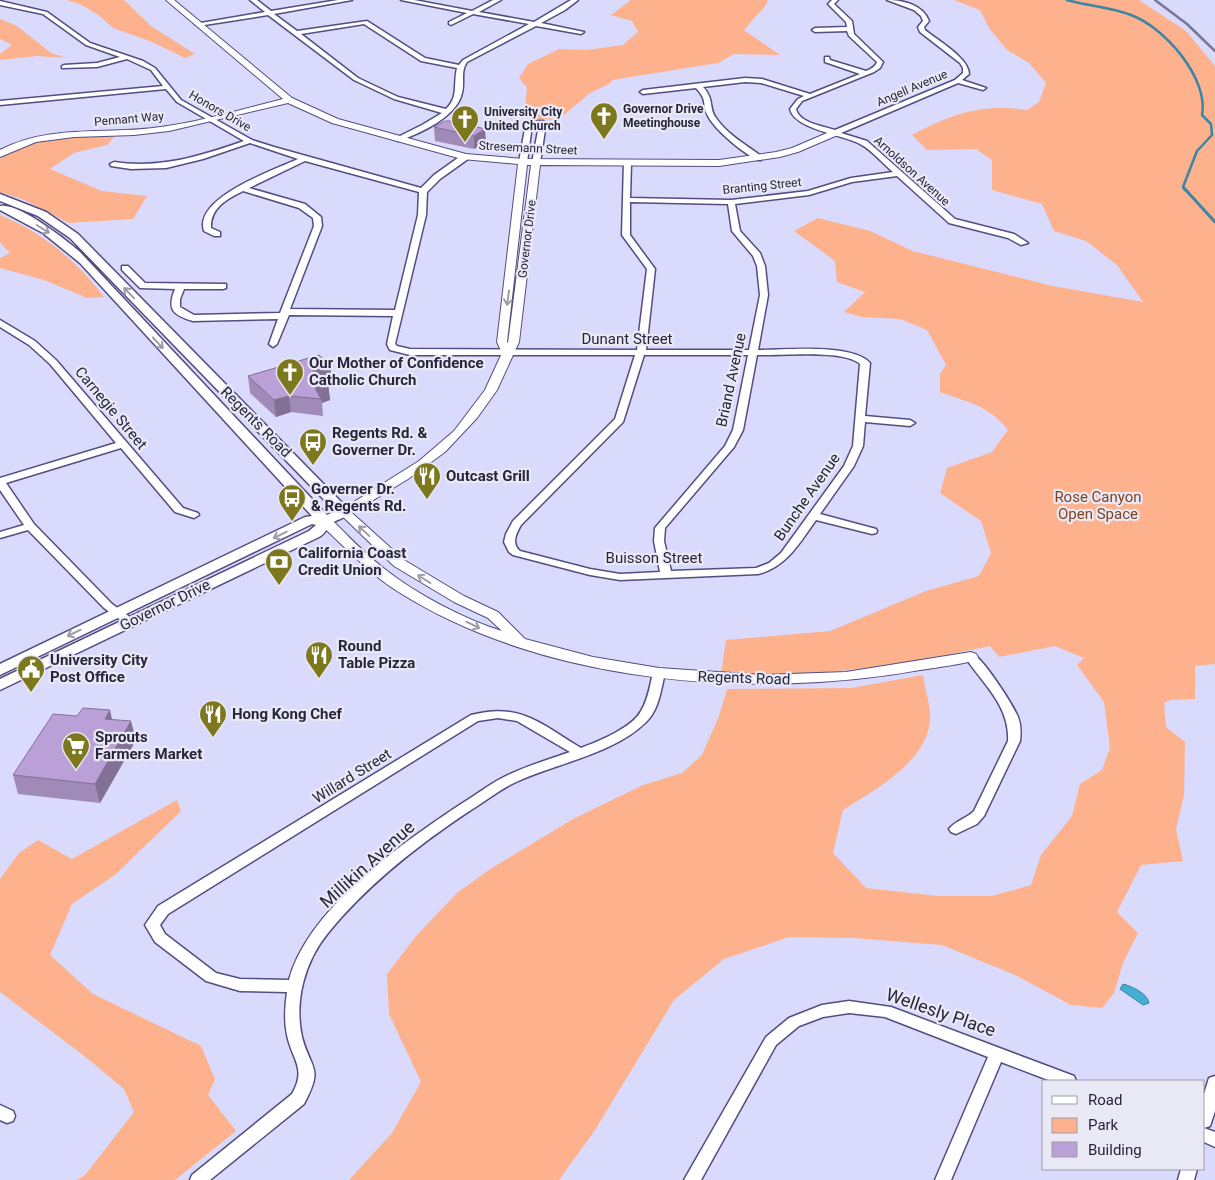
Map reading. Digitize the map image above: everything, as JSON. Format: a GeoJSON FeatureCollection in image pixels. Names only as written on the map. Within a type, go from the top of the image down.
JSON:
{"type":"FeatureCollection","features":[{"type":"Feature","properties":{"kind":"main road","name":"Regents Road"},"geometry":{"type":"LineString","coordinates":[[0,197],[42,214],[74,236],[344,512]]}},
{"type":"Feature","properties":{"kind":"main road","name":"Regents Road"},"geometry":{"type":"LineString","coordinates":[[0,207],[25,218],[68,246],[325,521]]}},
{"type":"Feature","properties":{"kind":"main road","name":"Governor Drive"},"geometry":{"type":"LineString","coordinates":[[0,685],[124,617],[310,520],[325,521],[344,512]]}},
{"type":"Feature","properties":{"kind":"main road","name":"Governor Drive"},"geometry":{"type":"LineString","coordinates":[[0,670],[124,617]]}},
{"type":"Feature","properties":{"kind":"street","name":"Stresemann Street"},"geometry":{"type":"LineString","coordinates":[[170,0],[290,100],[335,121],[465,156],[489,160],[536,163],[704,164],[758,158],[795,150],[836,132]]}},
{"type":"Feature","properties":{"kind":"street"},"geometry":{"type":"LineString","coordinates":[[253,0],[356,79],[376,90],[419,105],[448,112]]}},
{"type":"Feature","properties":{"kind":"street"},"geometry":{"type":"LineString","coordinates":[[198,24],[349,0]]}},
{"type":"Feature","properties":{"kind":"street"},"geometry":{"type":"LineString","coordinates":[[404,0],[581,32]]}},
{"type":"Feature","properties":{"kind":"street"},"geometry":{"type":"LineString","coordinates":[[451,23],[498,0]]}},
{"type":"Feature","properties":{"kind":"street"},"geometry":{"type":"LineString","coordinates":[[398,139],[448,112],[459,94],[460,67],[474,55],[575,0]]}},
{"type":"Feature","properties":{"kind":"street"},"geometry":{"type":"LineString","coordinates":[[827,58],[827,61],[833,64],[866,73],[878,67],[880,62],[852,35],[849,20],[831,4],[834,0]]}},
{"type":"Feature","properties":{"kind":"street","name":"Angell Avenue"},"geometry":{"type":"LineString","coordinates":[[836,132],[957,81],[966,74],[966,68],[962,62],[922,31],[921,27],[926,21],[925,15],[920,10],[890,0]]}},
{"type":"Feature","properties":{"kind":"street","name":"Honors Drive"},"geometry":{"type":"LineString","coordinates":[[0,3],[45,13],[88,44],[128,57],[153,69],[179,101],[250,141],[423,191]]}},
{"type":"Feature","properties":{"kind":"street"},"geometry":{"type":"LineString","coordinates":[[297,33],[365,22],[423,60],[460,67]]}},
{"type":"Feature","properties":{"kind":"street"},"geometry":{"type":"LineString","coordinates":[[815,30],[850,29]]}},
{"type":"Feature","properties":{"kind":"street"},"geometry":{"type":"LineString","coordinates":[[64,67],[97,65],[128,57]]}},
{"type":"Feature","properties":{"kind":"street","name":"Arnoldson Avenue"},"geometry":{"type":"LineString","coordinates":[[866,73],[800,100],[793,109],[794,114],[804,122],[864,143],[952,221],[1011,236],[1024,243]]}},
{"type":"Feature","properties":{"kind":"street"},"geometry":{"type":"LineString","coordinates":[[643,92],[699,87],[736,80],[754,80],[810,96]]}},
{"type":"Feature","properties":{"kind":"street"},"geometry":{"type":"LineString","coordinates":[[957,81],[983,88]]}},
{"type":"Feature","properties":{"kind":"street"},"geometry":{"type":"LineString","coordinates":[[0,103],[127,92],[167,86]]}},
{"type":"Feature","properties":{"kind":"street"},"geometry":{"type":"LineString","coordinates":[[699,87],[708,96],[710,101],[709,112],[720,128],[758,158]]}},
{"type":"Feature","properties":{"kind":"street","name":"Pennant Way"},"geometry":{"type":"LineString","coordinates":[[0,154],[10,148],[36,140],[64,136],[152,131],[290,100]]}},
{"type":"Feature","properties":{"kind":"street","name":"Governor Drive"},"geometry":{"type":"LineString","coordinates":[[344,512],[381,493],[426,462],[463,427],[487,398],[495,383],[507,352],[514,342],[536,163],[543,123],[529,123],[502,342],[507,352]]}},
{"type":"Feature","properties":{"kind":"street"},"geometry":{"type":"LineString","coordinates":[[114,164],[126,167],[144,167],[184,162],[250,141]]}},
{"type":"Feature","properties":{"kind":"street"},"geometry":{"type":"LineString","coordinates":[[180,287],[174,302],[175,309],[180,314],[193,318],[286,314],[399,313],[422,215],[423,191],[437,177],[465,156]]}},
{"type":"Feature","properties":{"kind":"street"},"geometry":{"type":"LineString","coordinates":[[217,234],[208,229],[206,221],[209,212],[222,198],[305,158]]}},
{"type":"Feature","properties":{"kind":"street"},"geometry":{"type":"LineString","coordinates":[[627,164],[626,234],[651,269],[642,352]]}},
{"type":"Feature","properties":{"kind":"street","name":"Branting Street"},"geometry":{"type":"LineString","coordinates":[[627,200],[731,202],[809,192],[851,180],[897,174]]}},
{"type":"Feature","properties":{"kind":"street"},"geometry":{"type":"LineString","coordinates":[[242,188],[302,206],[317,217],[318,226],[273,344]]}},
{"type":"Feature","properties":{"kind":"street","name":"Briand Avenue"},"geometry":{"type":"LineString","coordinates":[[666,575],[659,541],[660,528],[729,447],[738,430],[764,295],[761,266],[757,255],[736,231],[731,202]]}},
{"type":"Feature","properties":{"kind":"street"},"geometry":{"type":"LineString","coordinates":[[125,268],[143,286],[223,286]]}},
{"type":"Feature","properties":{"kind":"street","name":"Dunant Street"},"geometry":{"type":"LineString","coordinates":[[399,313],[391,344],[398,350],[410,352],[841,353],[856,356]]}},
{"type":"Feature","properties":{"kind":"street","name":"Carnegie Street"},"geometry":{"type":"LineString","coordinates":[[0,323],[32,343],[53,362],[178,510],[194,515]]}},
{"type":"Feature","properties":{"kind":"street","name":"Buisson Street"},"geometry":{"type":"LineString","coordinates":[[642,352],[620,420],[517,523],[510,536],[509,546],[514,553],[523,556],[620,577],[758,571],[773,565]]}},
{"type":"Feature","properties":{"kind":"street","name":"Bunche Avenue"},"geometry":{"type":"LineString","coordinates":[[773,565],[784,555],[814,516],[849,466],[858,446],[865,363],[856,356]]}},
{"type":"Feature","properties":{"kind":"street"},"geometry":{"type":"LineString","coordinates":[[860,418],[910,423]]}},
{"type":"Feature","properties":{"kind":"street"},"geometry":{"type":"LineString","coordinates":[[122,444],[0,481],[30,526],[108,606],[124,617]]}},
{"type":"Feature","properties":{"kind":"street","name":"Regents Road"},"geometry":{"type":"LineString","coordinates":[[344,512],[399,563],[459,599],[493,615],[519,640]]}},
{"type":"Feature","properties":{"kind":"street"},"geometry":{"type":"LineString","coordinates":[[814,516],[872,531]]}},
{"type":"Feature","properties":{"kind":"street","name":"Regents Road"},"geometry":{"type":"LineString","coordinates":[[325,521],[362,556],[402,588],[483,630],[546,650],[593,662],[659,673],[727,679],[807,679],[885,672],[971,657]]}},
{"type":"Feature","properties":{"kind":"street"},"geometry":{"type":"LineString","coordinates":[[0,535],[30,526]]}},
{"type":"Feature","properties":{"kind":"street"},"geometry":{"type":"LineString","coordinates":[[956,829],[972,821],[979,813],[1014,741],[1015,734],[1012,715],[971,657]]}},
{"type":"Feature","properties":{"kind":"street","name":"Millikin Avenue"},"geometry":{"type":"LineString","coordinates":[[198,1180],[298,1099],[307,1085],[308,1069],[298,1048],[293,1027],[292,1005],[295,986],[304,958],[322,930],[364,887],[404,851],[454,815],[510,780],[626,731],[643,718],[653,696],[659,673]]}},
{"type":"Feature","properties":{"kind":"street","name":"Willard Street"},"geometry":{"type":"LineString","coordinates":[[295,986],[240,985],[211,977],[160,938],[152,925],[163,910],[475,718],[498,714],[520,717],[579,752]]}},
{"type":"Feature","properties":{"kind":"street","name":"Wellesly Place"},"geometry":{"type":"LineString","coordinates":[[692,1180],[772,1041],[794,1022],[822,1011],[849,1007],[886,1011],[1065,1080]]}},
{"type":"Feature","properties":{"kind":"street"},"geometry":{"type":"LineString","coordinates":[[943,1180],[997,1053]]}},
{"type":"Feature","properties":{"kind":"street"},"geometry":{"type":"LineString","coordinates":[[1205,1118],[1215,1083]]}},
{"type":"Feature","properties":{"kind":"green space"},"geometry":{"type":"Polygon","coordinates":[[[66,0],[124,0],[151,26],[195,54],[185,58],[152,42],[113,28],[100,16],[80,4],[66,0]]]}},
{"type":"Feature","properties":{"kind":"green space"},"geometry":{"type":"Polygon","coordinates":[[[631,0],[768,0],[766,5],[744,30],[780,55],[734,54],[718,63],[612,80],[611,83],[590,93],[558,120],[524,118],[527,88],[519,78],[528,64],[559,49],[587,50],[623,45],[638,32],[632,21],[611,15],[631,0]]]}},
{"type":"Feature","properties":{"kind":"green space","name":"Rose Canyon Open Space"},"geometry":{"type":"Polygon","coordinates":[[[954,0],[1139,0],[1186,31],[1215,66],[1215,664],[1195,666],[1195,699],[1171,700],[1164,703],[1166,727],[1185,742],[1184,795],[1176,829],[1183,861],[1141,865],[1117,912],[1138,933],[1123,963],[1114,993],[1102,1008],[1071,1005],[1015,975],[942,945],[854,938],[789,937],[724,959],[674,1000],[595,1130],[559,1180],[349,1180],[392,1133],[421,1082],[389,1014],[387,974],[417,935],[457,893],[490,869],[573,819],[643,785],[682,773],[702,755],[719,716],[727,689],[851,688],[923,675],[930,713],[928,730],[922,745],[900,771],[843,810],[833,853],[866,888],[938,896],[992,896],[1031,885],[1041,855],[1072,816],[1080,784],[1102,770],[1110,748],[1104,702],[1077,665],[1084,658],[1055,646],[999,657],[990,646],[889,665],[823,672],[756,675],[721,674],[726,640],[830,631],[926,591],[979,576],[991,553],[981,521],[940,493],[947,468],[992,452],[1008,430],[994,415],[986,410],[940,392],[940,374],[946,365],[927,330],[900,319],[862,317],[844,312],[865,292],[837,282],[835,261],[794,231],[818,218],[870,231],[913,251],[1053,286],[1143,302],[1117,265],[1086,241],[1054,231],[1042,204],[992,190],[992,160],[976,149],[927,150],[912,135],[940,121],[967,112],[995,108],[1027,110],[1039,102],[1046,83],[1029,63],[1007,50],[989,28],[980,10],[954,0]]]}},
{"type":"Feature","properties":{"kind":"green space"},"geometry":{"type":"Polygon","coordinates":[[[0,19],[17,26],[51,53],[66,58],[37,56],[0,60],[0,54],[12,45],[0,39],[0,19]]]}},
{"type":"Feature","properties":{"kind":"green space"},"geometry":{"type":"Polygon","coordinates":[[[116,135],[107,145],[74,153],[50,169],[102,191],[147,196],[133,219],[69,223],[22,199],[0,192],[0,159],[12,151],[26,145],[55,138],[116,135]]]}},
{"type":"Feature","properties":{"kind":"green space"},"geometry":{"type":"Polygon","coordinates":[[[0,215],[30,230],[58,249],[82,271],[104,297],[87,298],[44,280],[0,268],[0,258],[10,253],[0,242],[0,215]]]}},
{"type":"Feature","properties":{"kind":"green space"},"geometry":{"type":"Polygon","coordinates":[[[177,800],[181,811],[116,874],[72,904],[50,955],[93,994],[201,1046],[215,1079],[208,1095],[236,1131],[175,1180],[77,1180],[85,1175],[134,1112],[124,1089],[0,992],[0,879],[19,853],[38,840],[72,859],[177,800]]]}},
{"type":"Feature","properties":{"kind":"water"},"geometry":{"type":"Polygon","coordinates":[[[1123,984],[1143,993],[1149,1003],[1143,1005],[1120,989],[1123,984]]]}},
{"type":"Feature","properties":{"kind":"building"},"geometry":{"type":"Polygon","coordinates":[[[445,121],[453,121],[485,129],[474,136],[434,127],[445,121]]]}},
{"type":"Feature","properties":{"kind":"building"},"geometry":{"type":"Polygon","coordinates":[[[319,355],[330,364],[312,370],[328,384],[315,388],[321,399],[289,396],[274,400],[248,376],[319,355]]]}},
{"type":"Feature","properties":{"kind":"building"},"geometry":{"type":"Polygon","coordinates":[[[83,708],[110,710],[105,719],[131,721],[95,784],[13,775],[53,714],[77,716],[83,708]]]}},
{"type":"Feature","properties":{"kind":"waterway"},"geometry":{"type":"LineString","coordinates":[[1067,0],[1123,12],[1144,21],[1170,42],[1191,70],[1198,85],[1202,101],[1202,115],[1211,124],[1212,135],[1197,151],[1183,187],[1185,190]]}},
{"type":"Feature","properties":{"kind":"waterway"},"geometry":{"type":"LineString","coordinates":[[1184,188],[1215,222]]}},
{"type":"Feature","properties":{"kind":"railway"},"geometry":{"type":"LineString","coordinates":[[1155,0],[1187,24],[1215,51]]}},
{"type":"Feature","properties":{"kind":"place","name":"Governor Drive Meetinghouse"},"geometry":{"type":"Point","coordinates":[604,140]}},
{"type":"Feature","properties":{"kind":"place","name":"University City United Church"},"geometry":{"type":"Point","coordinates":[465,143]}},
{"type":"Feature","properties":{"kind":"place","name":"Our Mother of Confidence Catholic Church"},"geometry":{"type":"Point","coordinates":[290,396]}},
{"type":"Feature","properties":{"kind":"place","name":"Regents Rd. & Governer Dr."},"geometry":{"type":"Point","coordinates":[313,466]}},
{"type":"Feature","properties":{"kind":"place","name":"Outcast Grill"},"geometry":{"type":"Point","coordinates":[427,500]}},
{"type":"Feature","properties":{"kind":"place","name":"Governer Dr. & Regents Rd."},"geometry":{"type":"Point","coordinates":[292,522]}},
{"type":"Feature","properties":{"kind":"place","name":"California Coast Credit Union"},"geometry":{"type":"Point","coordinates":[279,586]}},
{"type":"Feature","properties":{"kind":"place","name":"Round Table Pizza"},"geometry":{"type":"Point","coordinates":[319,679]}},
{"type":"Feature","properties":{"kind":"place","name":"University City Post Office"},"geometry":{"type":"Point","coordinates":[31,693]}},
{"type":"Feature","properties":{"kind":"place","name":"Hong Kong Chef"},"geometry":{"type":"Point","coordinates":[213,738]}},
{"type":"Feature","properties":{"kind":"place","name":"Sprouts Farmers Market"},"geometry":{"type":"Point","coordinates":[76,770]}}]}
